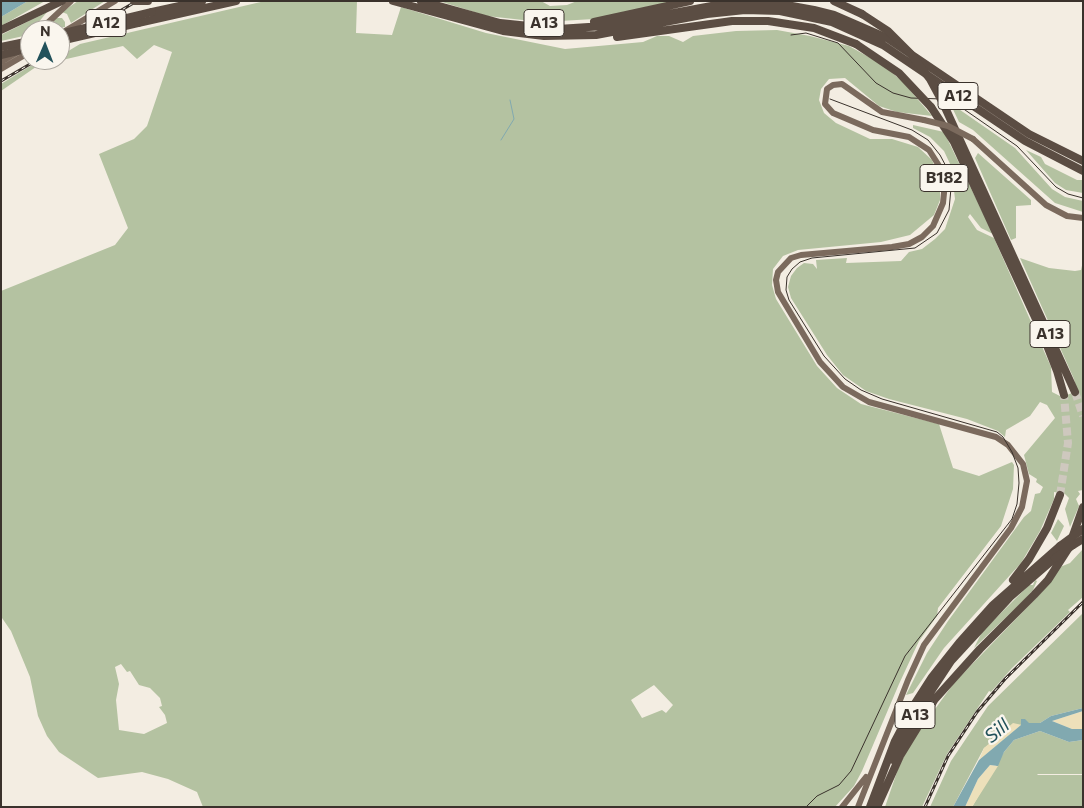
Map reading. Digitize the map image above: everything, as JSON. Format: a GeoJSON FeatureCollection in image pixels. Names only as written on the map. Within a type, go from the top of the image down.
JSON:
{"type":"FeatureCollection","features":[{"type":"Feature","properties":{"kind":"highway"},"geometry":{"type":"LineString","coordinates":[[38,11],[51,1]]}},
{"type":"Feature","properties":{"kind":"highway"},"geometry":{"type":"LineString","coordinates":[[1,30],[62,1]]}},
{"type":"Feature","properties":{"kind":"highway"},"geometry":{"type":"LineString","coordinates":[[134,1],[148,1]]}},
{"type":"Feature","properties":{"kind":"highway","name":"A12"},"geometry":{"type":"LineString","coordinates":[[70,32],[202,1]]}},
{"type":"Feature","properties":{"kind":"highway","name":"A12"},"geometry":{"type":"LineString","coordinates":[[70,39],[236,1]]}},
{"type":"Feature","properties":{"kind":"highway","name":"A12"},"geometry":{"type":"LineString","coordinates":[[393,1],[516,34],[558,37],[609,33],[717,12],[763,10],[833,18],[883,45],[1025,141],[1083,171]]}},
{"type":"Feature","properties":{"kind":"highway","name":"A12"},"geometry":{"type":"LineString","coordinates":[[420,1],[500,23],[545,28],[590,28],[640,17],[716,5],[745,3],[781,4],[833,18],[886,38],[1008,121],[1054,148],[1083,161]]}},
{"type":"Feature","properties":{"kind":"highway"},"geometry":{"type":"LineString","coordinates":[[640,17],[690,1]]}},
{"type":"Feature","properties":{"kind":"highway","name":"A13"},"geometry":{"type":"LineString","coordinates":[[834,1],[862,14],[896,38],[924,70],[943,103],[994,220],[1075,392]]}},
{"type":"Feature","properties":{"kind":"highway","name":"A13"},"geometry":{"type":"LineString","coordinates":[[436,13],[468,25],[499,32],[557,40],[594,39],[722,22],[758,20],[808,27],[856,44],[900,73],[932,107],[954,142],[994,220]]}},
{"type":"Feature","properties":{"kind":"highway"},"geometry":{"type":"LineString","coordinates":[[1,47],[20,43]]}},
{"type":"Feature","properties":{"kind":"highway"},"geometry":{"type":"LineString","coordinates":[[1,55],[20,52]]}},
{"type":"Feature","properties":{"kind":"highway","name":"A13"},"geometry":{"type":"LineString","coordinates":[[1021,278],[1048,346],[1064,395]]}},
{"type":"Feature","properties":{"kind":"highway","name":"A13"},"geometry":{"type":"LineString","coordinates":[[870,807],[891,749],[914,705],[948,656],[978,622],[1032,554],[1047,528],[1060,495]]}},
{"type":"Feature","properties":{"kind":"highway","name":"A13"},"geometry":{"type":"LineString","coordinates":[[876,807],[900,756],[924,716],[964,665],[1048,580],[1070,544],[1083,507]]}},
{"type":"Feature","properties":{"kind":"highway","name":"A13"},"geometry":{"type":"LineString","coordinates":[[978,622],[1021,579],[1083,529]]}},
{"type":"Feature","properties":{"kind":"highway","name":"A13"},"geometry":{"type":"LineString","coordinates":[[876,807],[901,742],[936,682],[994,614],[1055,558],[1083,539]]}},
{"type":"Feature","properties":{"kind":"main road"},"geometry":{"type":"LineString","coordinates":[[51,20],[71,1]]}},
{"type":"Feature","properties":{"kind":"main road"},"geometry":{"type":"LineString","coordinates":[[70,28],[116,1]]}},
{"type":"Feature","properties":{"kind":"main road"},"geometry":{"type":"LineString","coordinates":[[1,62],[20,51]]}},
{"type":"Feature","properties":{"kind":"main road"},"geometry":{"type":"LineString","coordinates":[[2,69],[20,57]]}},
{"type":"Feature","properties":{"kind":"main road","name":"B182"},"geometry":{"type":"LineString","coordinates":[[856,807],[900,700],[919,662],[953,604],[1011,528],[1020,512],[1025,490],[1020,460],[1008,445],[993,435],[869,402],[849,392],[827,371],[778,292],[776,280],[778,272],[791,258],[801,255],[909,244],[922,237],[933,226],[943,204],[945,183],[943,172],[930,150],[909,137],[873,130],[833,113],[825,104],[827,89],[833,85],[842,84],[882,112],[897,117],[924,120],[948,126],[972,139],[1046,205],[1067,216],[1083,218]]}},
{"type":"Feature","properties":{"kind":"main road","name":"B182"},"geometry":{"type":"LineString","coordinates":[[843,806],[858,789],[874,762]]}},
{"type":"Feature","properties":{"kind":"main road"},"geometry":{"type":"LineString","coordinates":[[843,806],[850,804],[856,807]]}},
{"type":"Feature","properties":{"kind":"green space"},"geometry":{"type":"Polygon","coordinates":[[[28,1],[45,1],[1,26],[1,17],[28,1]]]}},
{"type":"Feature","properties":{"kind":"green space"},"geometry":{"type":"Polygon","coordinates":[[[78,1],[105,1],[71,23],[67,14],[62,12],[78,1]]]}},
{"type":"Feature","properties":{"kind":"green space"},"geometry":{"type":"Polygon","coordinates":[[[265,1],[357,1],[356,33],[392,35],[401,7],[486,33],[565,49],[643,42],[657,36],[669,36],[683,42],[693,36],[736,31],[777,30],[849,46],[883,65],[903,82],[932,116],[897,112],[879,106],[845,78],[829,79],[821,89],[819,100],[824,113],[836,123],[870,139],[892,139],[918,147],[932,160],[940,179],[940,200],[934,215],[910,235],[881,242],[798,250],[783,256],[773,269],[772,285],[776,299],[817,366],[837,388],[861,404],[939,424],[953,468],[979,476],[1012,462],[1014,465],[1013,489],[1001,526],[938,608],[937,616],[919,641],[862,771],[854,786],[835,807],[203,807],[197,792],[168,779],[142,772],[98,778],[59,752],[47,736],[38,716],[30,677],[11,631],[2,618],[1,611],[1,291],[115,245],[128,228],[99,154],[134,139],[147,126],[172,52],[154,45],[137,59],[123,46],[70,58],[70,50],[80,44],[265,1]],[[121,664],[115,667],[119,684],[116,700],[119,730],[144,734],[167,723],[165,715],[159,707],[162,706],[160,698],[150,688],[139,685],[130,671],[127,672],[121,664]],[[654,685],[631,700],[642,718],[662,710],[666,713],[673,705],[654,685]]]}},
{"type":"Feature","properties":{"kind":"green space"},"geometry":{"type":"Polygon","coordinates":[[[439,1],[541,1],[550,6],[567,5],[577,1],[671,2],[594,19],[560,21],[523,20],[487,16],[439,1]]]}},
{"type":"Feature","properties":{"kind":"green space"},"geometry":{"type":"Polygon","coordinates":[[[47,12],[40,20],[31,20],[47,12]]]}},
{"type":"Feature","properties":{"kind":"green space"},"geometry":{"type":"Polygon","coordinates":[[[20,26],[20,37],[1,41],[1,35],[20,26]]]}},
{"type":"Feature","properties":{"kind":"green space"},"geometry":{"type":"Polygon","coordinates":[[[24,70],[31,70],[1,91],[1,84],[24,70]]]}},
{"type":"Feature","properties":{"kind":"green space"},"geometry":{"type":"Polygon","coordinates":[[[950,103],[1015,148],[1052,189],[1065,197],[1083,201],[1083,212],[1055,203],[973,130],[959,122],[950,103]]]}},
{"type":"Feature","properties":{"kind":"green space"},"geometry":{"type":"Polygon","coordinates":[[[913,125],[944,132],[993,234],[981,228],[970,214],[968,217],[977,230],[994,238],[1051,367],[1052,392],[1062,397],[1077,391],[1074,379],[1020,258],[1049,268],[1075,271],[1081,270],[1083,261],[1083,490],[1078,491],[1080,494],[1076,499],[1079,506],[1070,527],[1065,509],[1069,498],[1065,494],[1054,492],[1054,499],[1040,531],[1021,563],[944,648],[913,693],[906,695],[927,653],[948,621],[1024,517],[1031,511],[1035,494],[1040,493],[1043,487],[1036,482],[1037,479],[1029,474],[1024,455],[1055,418],[1047,405],[1040,402],[1030,416],[1006,430],[1005,437],[998,431],[967,419],[889,399],[866,391],[843,375],[827,355],[791,298],[788,287],[791,276],[804,263],[813,264],[817,269],[816,260],[847,258],[846,263],[901,261],[909,252],[922,249],[945,229],[955,199],[951,166],[944,151],[930,137],[913,128],[913,125]]]}},
{"type":"Feature","properties":{"kind":"green space"},"geometry":{"type":"Polygon","coordinates":[[[1026,150],[1041,157],[1045,164],[1077,180],[1083,180],[1083,193],[1066,190],[1055,183],[1026,150]]]}},
{"type":"Feature","properties":{"kind":"green space"},"geometry":{"type":"Polygon","coordinates":[[[978,153],[1031,200],[1031,205],[1016,206],[1016,238],[1011,240],[975,158],[978,153]]]}},
{"type":"Feature","properties":{"kind":"green space"},"geometry":{"type":"Polygon","coordinates":[[[1058,519],[1064,526],[1057,541],[1051,533],[1058,519]]]}},
{"type":"Feature","properties":{"kind":"green space"},"geometry":{"type":"Polygon","coordinates":[[[1083,549],[1083,597],[1068,610],[1070,612],[1012,668],[991,692],[989,691],[947,754],[922,807],[885,807],[898,769],[911,742],[954,683],[1042,592],[1060,567],[1070,563],[1083,549]]]}},
{"type":"Feature","properties":{"kind":"green space"},"geometry":{"type":"Polygon","coordinates":[[[1035,580],[1037,581],[1033,590],[1025,599],[974,648],[982,632],[1029,585],[1033,585],[1035,580]]]}},
{"type":"Feature","properties":{"kind":"green space"},"geometry":{"type":"Polygon","coordinates":[[[1083,613],[1083,708],[1051,716],[1040,723],[1022,725],[984,748],[953,807],[930,807],[951,761],[988,706],[1083,613]]]}},
{"type":"Feature","properties":{"kind":"green space"},"geometry":{"type":"Polygon","coordinates":[[[1040,731],[1069,742],[1083,740],[1083,774],[1037,775],[1083,775],[1083,807],[972,807],[1004,752],[1014,740],[1040,731]]]}},
{"type":"Feature","properties":{"kind":"sand"},"geometry":{"type":"Polygon","coordinates":[[[1083,711],[1083,729],[1072,729],[1052,721],[1083,711]]]}},
{"type":"Feature","properties":{"kind":"sand"},"geometry":{"type":"Polygon","coordinates":[[[1013,723],[1022,725],[979,760],[984,748],[1013,723]]]}},
{"type":"Feature","properties":{"kind":"sand"},"geometry":{"type":"Polygon","coordinates":[[[990,765],[998,766],[972,807],[965,807],[978,779],[990,765]]]}},
{"type":"Feature","properties":{"kind":"water"},"geometry":{"type":"Polygon","coordinates":[[[1,1],[28,1],[1,17],[1,1]]]}},
{"type":"Feature","properties":{"kind":"water"},"geometry":{"type":"Polygon","coordinates":[[[1083,708],[1083,711],[1052,721],[1072,729],[1083,729],[1083,740],[1069,742],[1040,731],[1014,740],[1004,752],[998,766],[990,765],[978,779],[965,807],[953,807],[979,760],[1021,725],[1021,719],[1025,719],[1029,723],[1040,723],[1051,716],[1083,708]]]}},
{"type":"Feature","properties":{"kind":"waterway"},"geometry":{"type":"LineString","coordinates":[[501,140],[514,119],[510,100]]}},
{"type":"Feature","properties":{"kind":"tunnel"},"geometry":{"type":"LineString","coordinates":[[1075,392],[1083,416]]}},
{"type":"Feature","properties":{"kind":"tunnel"},"geometry":{"type":"LineString","coordinates":[[1060,495],[1068,443],[1064,395]]}},
{"type":"Feature","properties":{"kind":"tram line"},"geometry":{"type":"LineString","coordinates":[[791,35],[806,33],[838,43],[876,83],[893,93],[911,98],[943,99],[955,103],[1017,146],[1056,187],[1068,194],[1083,198]]}},
{"type":"Feature","properties":{"kind":"tram line"},"geometry":{"type":"LineString","coordinates":[[806,807],[817,796],[839,785],[851,771],[905,656],[1012,519],[1017,504],[1019,483],[1018,468],[1012,452],[1003,437],[997,432],[882,399],[861,390],[845,379],[824,356],[789,300],[786,290],[787,277],[800,262],[812,258],[915,248],[937,233],[949,210],[951,188],[948,170],[940,155],[928,140],[912,130],[830,99]]}},
{"type":"Feature","properties":{"kind":"railway"},"geometry":{"type":"LineString","coordinates":[[70,40],[137,1]]}},
{"type":"Feature","properties":{"kind":"railway"},"geometry":{"type":"LineString","coordinates":[[1,81],[20,70]]}},
{"type":"Feature","properties":{"kind":"railway"},"geometry":{"type":"LineString","coordinates":[[925,807],[948,756],[977,712],[1005,679],[1083,602]]}},
{"type":"Feature","properties":{"kind":"water label","name":"Sill"},"geometry":{"type":"Point","coordinates":[997,731]}}]}
